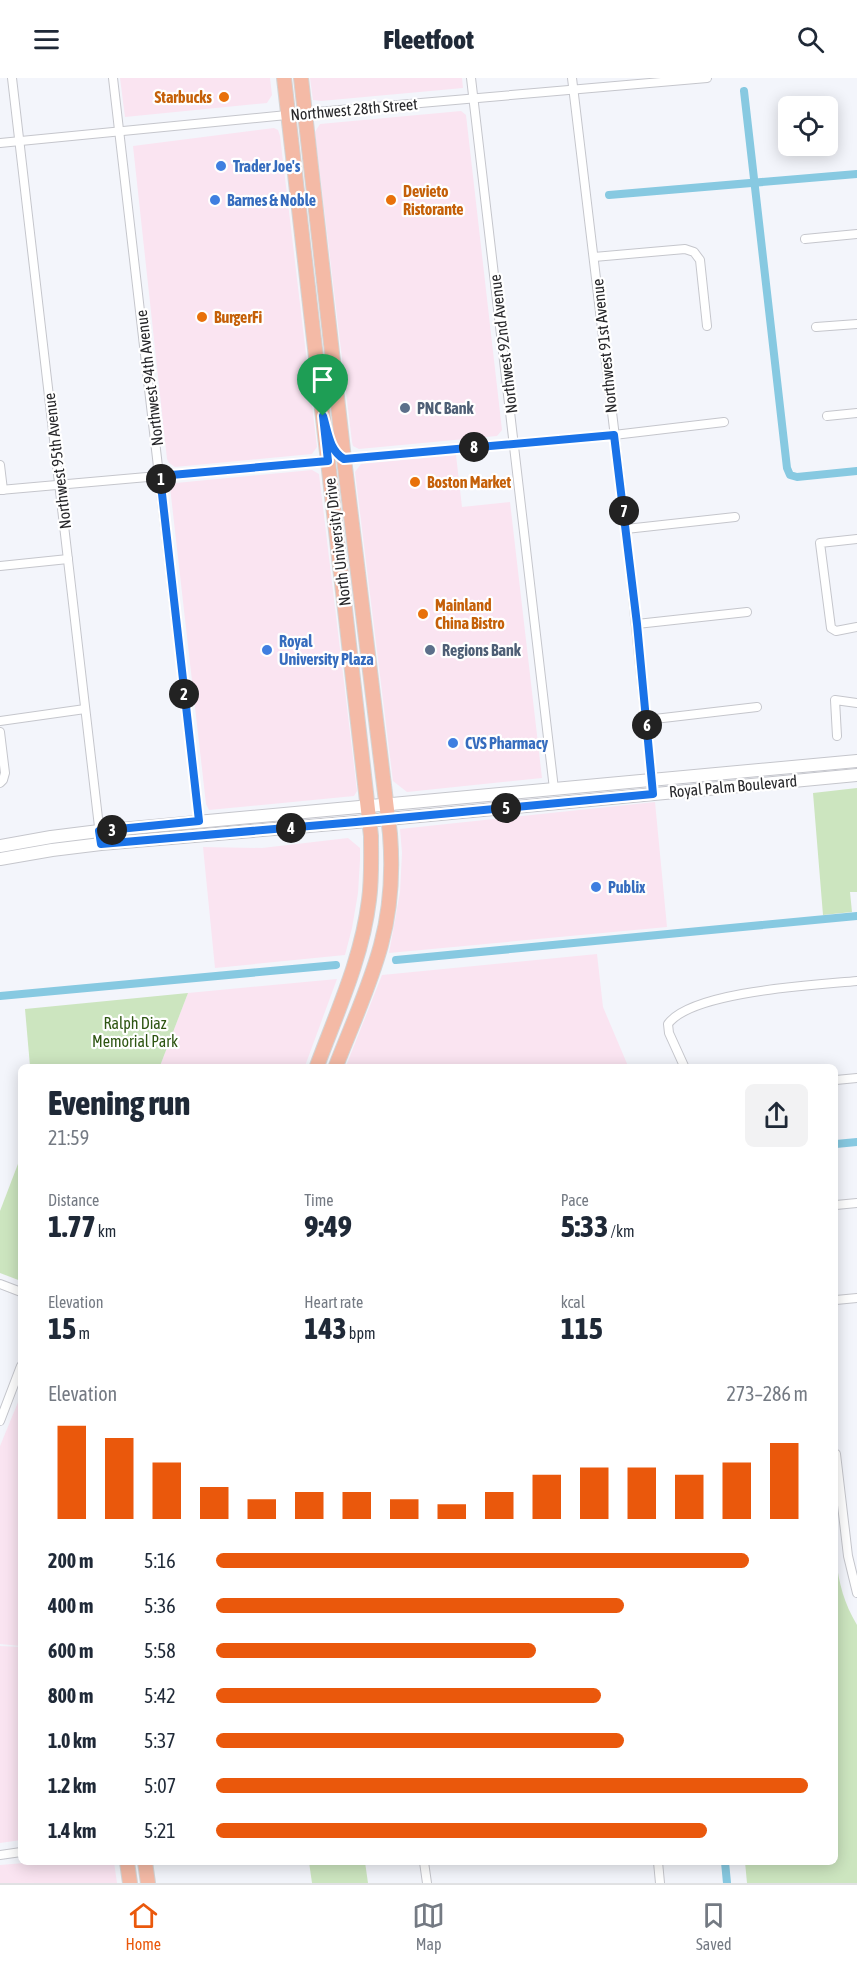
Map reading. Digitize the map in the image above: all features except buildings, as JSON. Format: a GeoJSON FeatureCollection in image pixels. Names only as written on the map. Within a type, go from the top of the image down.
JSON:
{"type":"FeatureCollection","features":[{"type":"Feature","properties":{"kind":"main road","name":"North University Drive"},"geometry":{"type":"LineString","coordinates":[[284,78],[369,820],[371,881],[366,920],[354,966],[318,1064]]}},
{"type":"Feature","properties":{"kind":"main road","name":"North University Drive"},"geometry":{"type":"LineString","coordinates":[[301,78],[392,861],[387,917],[378,956],[337,1064]]}},
{"type":"Feature","properties":{"kind":"main road"},"geometry":{"type":"LineString","coordinates":[[323,416],[333,450],[344,459]]}},
{"type":"Feature","properties":{"kind":"main road"},"geometry":{"type":"LineString","coordinates":[[328,461],[337,467],[349,497]]}},
{"type":"Feature","properties":{"kind":"main road","name":"Royal Palm Boulevard"},"geometry":{"type":"LineString","coordinates":[[0,859],[52,850],[100,838],[199,821],[857,761]]}},
{"type":"Feature","properties":{"kind":"main road","name":"Royal Palm Boulevard"},"geometry":{"type":"LineString","coordinates":[[0,846],[51,837],[214,835],[857,775]]}},
{"type":"Feature","properties":{"kind":"main road"},"geometry":{"type":"LineString","coordinates":[[214,835],[239,818]]}},
{"type":"Feature","properties":{"kind":"main road"},"geometry":{"type":"LineString","coordinates":[[325,1064],[326,1042]]}},
{"type":"Feature","properties":{"kind":"main road"},"geometry":{"type":"LineString","coordinates":[[127,1865],[130,1883]]}},
{"type":"Feature","properties":{"kind":"main road"},"geometry":{"type":"LineString","coordinates":[[141,1865],[148,1881]]}},
{"type":"Feature","properties":{"kind":"main road"},"geometry":{"type":"LineString","coordinates":[[145,1865],[148,1881]]}},
{"type":"Feature","properties":{"kind":"street","name":"Northwest 95th Avenue"},"geometry":{"type":"LineString","coordinates":[[12,78],[100,838]]}},
{"type":"Feature","properties":{"kind":"street","name":"Northwest 94th Avenue"},"geometry":{"type":"LineString","coordinates":[[113,78],[199,821]]}},
{"type":"Feature","properties":{"kind":"street","name":"Northwest 92nd Avenue"},"geometry":{"type":"LineString","coordinates":[[471,78],[554,789]]}},
{"type":"Feature","properties":{"kind":"street","name":"Northwest 91st Avenue"},"geometry":{"type":"LineString","coordinates":[[572,78],[637,624],[653,794]]}},
{"type":"Feature","properties":{"kind":"street","name":"Northwest 28th Street"},"geometry":{"type":"LineString","coordinates":[[0,143],[306,113],[707,78]]}},
{"type":"Feature","properties":{"kind":"street"},"geometry":{"type":"LineString","coordinates":[[805,239],[857,234]]}},
{"type":"Feature","properties":{"kind":"street"},"geometry":{"type":"LineString","coordinates":[[594,256],[684,249],[694,252],[700,260],[707,326]]}},
{"type":"Feature","properties":{"kind":"street"},"geometry":{"type":"LineString","coordinates":[[816,327],[857,324]]}},
{"type":"Feature","properties":{"kind":"street"},"geometry":{"type":"LineString","coordinates":[[827,416],[857,412]]}},
{"type":"Feature","properties":{"kind":"street"},"geometry":{"type":"LineString","coordinates":[[344,459],[614,435],[724,422]]}},
{"type":"Feature","properties":{"kind":"street"},"geometry":{"type":"LineString","coordinates":[[0,465],[2,490],[328,461]]}},
{"type":"Feature","properties":{"kind":"street"},"geometry":{"type":"LineString","coordinates":[[626,529],[735,517]]}},
{"type":"Feature","properties":{"kind":"street"},"geometry":{"type":"LineString","coordinates":[[857,539],[820,543],[831,628],[836,630],[857,627]]}},
{"type":"Feature","properties":{"kind":"street"},"geometry":{"type":"LineString","coordinates":[[0,566],[68,559]]}},
{"type":"Feature","properties":{"kind":"street"},"geometry":{"type":"LineString","coordinates":[[637,624],[747,612]]}},
{"type":"Feature","properties":{"kind":"street"},"geometry":{"type":"LineString","coordinates":[[837,736],[835,700],[857,703]]}},
{"type":"Feature","properties":{"kind":"street"},"geometry":{"type":"LineString","coordinates":[[646,720],[757,707]]}},
{"type":"Feature","properties":{"kind":"street"},"geometry":{"type":"LineString","coordinates":[[0,721],[85,709]]}},
{"type":"Feature","properties":{"kind":"street"},"geometry":{"type":"LineString","coordinates":[[0,732],[5,773],[2,782]]}},
{"type":"Feature","properties":{"kind":"street"},"geometry":{"type":"LineString","coordinates":[[683,1064],[669,1033],[668,1024],[673,1017],[683,1011],[713,1000],[751,992],[857,981]]}},
{"type":"Feature","properties":{"kind":"street"},"geometry":{"type":"LineString","coordinates":[[838,1080],[857,1078]]}},
{"type":"Feature","properties":{"kind":"street"},"geometry":{"type":"LineString","coordinates":[[838,1204],[857,1203]]}},
{"type":"Feature","properties":{"kind":"street"},"geometry":{"type":"LineString","coordinates":[[0,1284],[18,1291]]}},
{"type":"Feature","properties":{"kind":"street"},"geometry":{"type":"LineString","coordinates":[[838,1300],[857,1298]]}},
{"type":"Feature","properties":{"kind":"street"},"geometry":{"type":"LineString","coordinates":[[0,1421],[18,1374]]}},
{"type":"Feature","properties":{"kind":"street"},"geometry":{"type":"LineString","coordinates":[[838,1471],[848,1556],[857,1593]]}},
{"type":"Feature","properties":{"kind":"street"},"geometry":{"type":"LineString","coordinates":[[0,1855],[18,1852]]}},
{"type":"Feature","properties":{"kind":"street"},"geometry":{"type":"LineString","coordinates":[[424,1865],[427,1883]]}},
{"type":"Feature","properties":{"kind":"street"},"geometry":{"type":"LineString","coordinates":[[658,1865],[660,1883]]}},
{"type":"Feature","properties":{"kind":"shaded area"},"geometry":{"type":"Polygon","coordinates":[[[120,78],[270,78],[272,95],[267,103],[125,117],[120,78]]]}},
{"type":"Feature","properties":{"kind":"shaded area"},"geometry":{"type":"Polygon","coordinates":[[[310,78],[462,78],[463,88],[321,101],[313,100],[310,78]]]}},
{"type":"Feature","properties":{"kind":"shaded area"},"geometry":{"type":"Polygon","coordinates":[[[461,111],[466,115],[502,430],[497,436],[359,449],[353,446],[352,442],[315,132],[320,124],[461,111]]]}},
{"type":"Feature","properties":{"kind":"shaded area"},"geometry":{"type":"Polygon","coordinates":[[[274,128],[278,130],[280,136],[317,447],[312,454],[175,467],[167,459],[133,146],[274,128]]]}},
{"type":"Feature","properties":{"kind":"shaded area"},"geometry":{"type":"Polygon","coordinates":[[[456,455],[462,507],[510,502],[542,778],[407,792],[393,781],[355,472],[361,464],[456,455]]]}},
{"type":"Feature","properties":{"kind":"shaded area"},"geometry":{"type":"Polygon","coordinates":[[[312,470],[319,474],[357,791],[354,796],[209,810],[206,804],[170,487],[176,483],[312,470]]]}},
{"type":"Feature","properties":{"kind":"shaded area"},"geometry":{"type":"Polygon","coordinates":[[[655,802],[667,927],[389,953],[400,892],[402,853],[400,829],[655,802]]]}},
{"type":"Feature","properties":{"kind":"shaded area"},"geometry":{"type":"Polygon","coordinates":[[[348,838],[360,848],[360,860],[358,893],[345,955],[215,968],[203,847],[262,848],[348,838]]]}},
{"type":"Feature","properties":{"kind":"shaded area"},"geometry":{"type":"Polygon","coordinates":[[[597,954],[603,1007],[627,1064],[347,1064],[382,975],[597,954]]]}},
{"type":"Feature","properties":{"kind":"shaded area"},"geometry":{"type":"Polygon","coordinates":[[[337,979],[306,1064],[161,1064],[188,993],[337,979]]]}},
{"type":"Feature","properties":{"kind":"shaded area"},"geometry":{"type":"Polygon","coordinates":[[[18,1402],[18,1646],[0,1644],[0,1446],[18,1402]]]}},
{"type":"Feature","properties":{"kind":"shaded area"},"geometry":{"type":"Polygon","coordinates":[[[0,1646],[18,1647],[18,1840],[0,1843],[0,1646]]]}},
{"type":"Feature","properties":{"kind":"shaded area"},"geometry":{"type":"Polygon","coordinates":[[[0,1865],[114,1865],[117,1883],[0,1883],[0,1865]]]}},
{"type":"Feature","properties":{"kind":"green space"},"geometry":{"type":"Polygon","coordinates":[[[857,788],[857,892],[850,892],[852,912],[823,915],[813,793],[857,788]]]}},
{"type":"Feature","properties":{"kind":"green space","name":"Ralph Diaz Memorial Park"},"geometry":{"type":"Polygon","coordinates":[[[188,993],[161,1064],[30,1064],[25,1009],[188,993]]]}},
{"type":"Feature","properties":{"kind":"green space"},"geometry":{"type":"Polygon","coordinates":[[[18,1164],[18,1280],[0,1273],[0,1211],[18,1164]]]}},
{"type":"Feature","properties":{"kind":"green space"},"geometry":{"type":"Polygon","coordinates":[[[838,1571],[843,1593],[857,1625],[857,1883],[747,1883],[745,1865],[838,1865],[838,1571]]]}},
{"type":"Feature","properties":{"kind":"green space"},"geometry":{"type":"Polygon","coordinates":[[[309,1865],[365,1865],[368,1883],[312,1883],[309,1865]]]}},
{"type":"Feature","properties":{"kind":"waterway"},"geometry":{"type":"LineString","coordinates":[[744,91],[787,468],[790,475],[797,477],[857,471]]}},
{"type":"Feature","properties":{"kind":"waterway"},"geometry":{"type":"LineString","coordinates":[[609,195],[857,174]]}},
{"type":"Feature","properties":{"kind":"waterway"},"geometry":{"type":"LineString","coordinates":[[396,960],[857,916]]}},
{"type":"Feature","properties":{"kind":"waterway"},"geometry":{"type":"LineString","coordinates":[[0,996],[336,965]]}},
{"type":"Feature","properties":{"kind":"waterway"},"geometry":{"type":"LineString","coordinates":[[838,1144],[857,1142]]}},
{"type":"Feature","properties":{"kind":"waterway"},"geometry":{"type":"LineString","coordinates":[[725,1865],[727,1883]]}},
{"type":"Feature","properties":{"kind":"place","name":"Starbucks"},"geometry":{"type":"Point","coordinates":[224,97]}},
{"type":"Feature","properties":{"kind":"place","name":"Trader Joe's"},"geometry":{"type":"Point","coordinates":[221,166]}},
{"type":"Feature","properties":{"kind":"place","name":"Barnes & Noble"},"geometry":{"type":"Point","coordinates":[215,200]}},
{"type":"Feature","properties":{"kind":"place","name":"Devieto Ristorante"},"geometry":{"type":"Point","coordinates":[391,200]}},
{"type":"Feature","properties":{"kind":"place","name":"BurgerFi"},"geometry":{"type":"Point","coordinates":[202,317]}},
{"type":"Feature","properties":{"kind":"place","name":"PNC Bank"},"geometry":{"type":"Point","coordinates":[405,408]}},
{"type":"Feature","properties":{"kind":"place","name":"Boston Market"},"geometry":{"type":"Point","coordinates":[415,482]}},
{"type":"Feature","properties":{"kind":"place","name":"Mainland China Bistro"},"geometry":{"type":"Point","coordinates":[423,614]}},
{"type":"Feature","properties":{"kind":"place","name":"Royal University Plaza"},"geometry":{"type":"Point","coordinates":[267,650]}},
{"type":"Feature","properties":{"kind":"place","name":"Regions Bank"},"geometry":{"type":"Point","coordinates":[430,650]}},
{"type":"Feature","properties":{"kind":"place","name":"CVS Pharmacy"},"geometry":{"type":"Point","coordinates":[453,743]}},
{"type":"Feature","properties":{"kind":"place","name":"Publix"},"geometry":{"type":"Point","coordinates":[596,887]}},
{"type":"Feature","properties":{"kind":"route"},"geometry":{"type":"LineString","coordinates":[[323,416],[333,450],[344,459],[614,435],[637,624],[653,794],[101,844],[99,831],[199,821],[160,476],[328,461],[323,416]]}}]}
